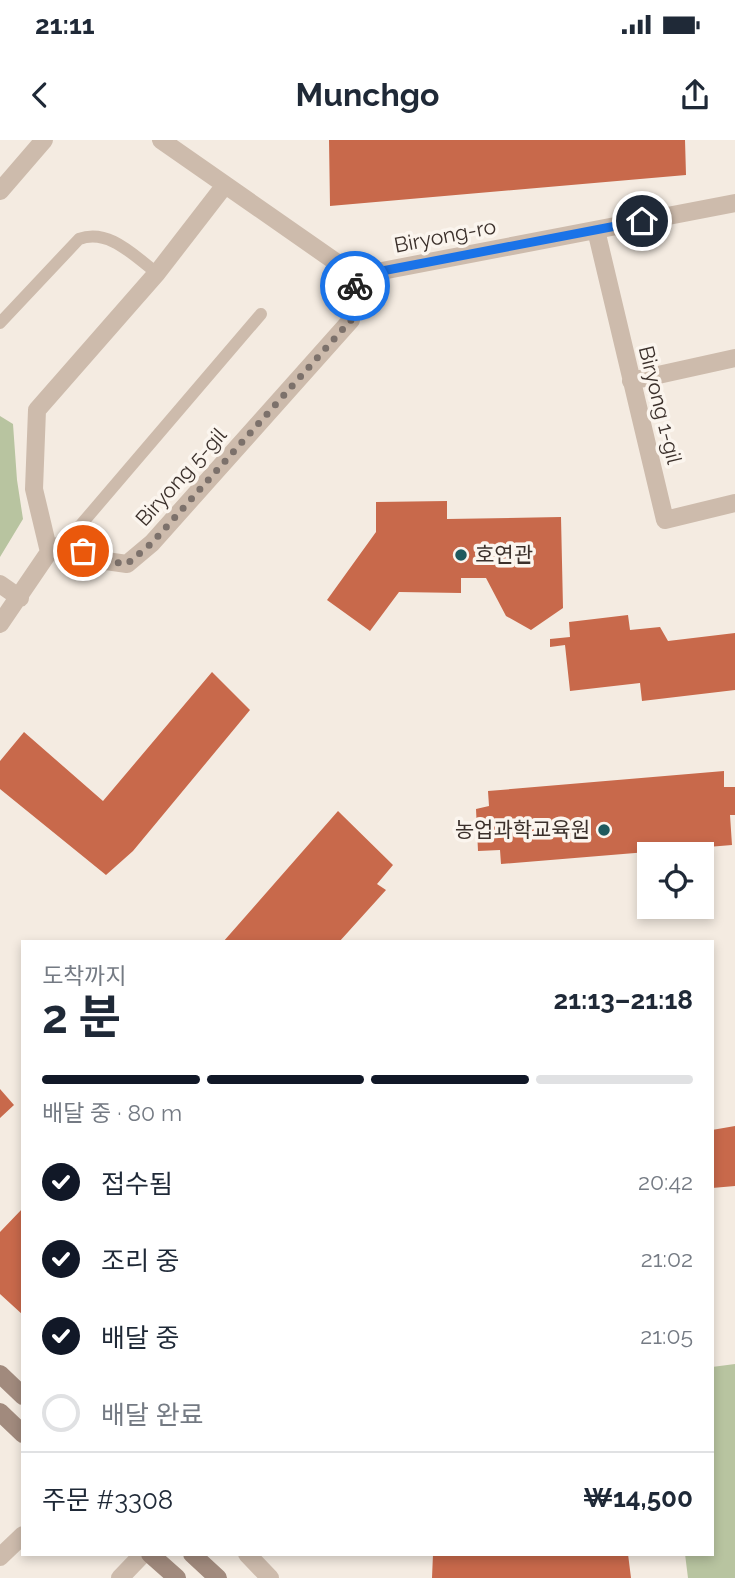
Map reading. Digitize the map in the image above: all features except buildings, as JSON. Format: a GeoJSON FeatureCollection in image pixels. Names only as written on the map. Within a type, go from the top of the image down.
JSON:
{"type":"FeatureCollection","features":[{"type":"Feature","properties":{"kind":"main road"},"geometry":{"type":"LineString","coordinates":[[0,1374],[21,1394]]}},
{"type":"Feature","properties":{"kind":"main road"},"geometry":{"type":"LineString","coordinates":[[0,1412],[21,1432]]}},
{"type":"Feature","properties":{"kind":"main road"},"geometry":{"type":"LineString","coordinates":[[152,1556],[177,1578]]}},
{"type":"Feature","properties":{"kind":"main road"},"geometry":{"type":"LineString","coordinates":[[194,1556],[218,1578]]}},
{"type":"Feature","properties":{"kind":"street"},"geometry":{"type":"LineString","coordinates":[[0,191],[44,140]]}},
{"type":"Feature","properties":{"kind":"street"},"geometry":{"type":"LineString","coordinates":[[161,140],[356,276]]}},
{"type":"Feature","properties":{"kind":"street"},"geometry":{"type":"LineString","coordinates":[[50,552],[34,489],[37,410],[157,273],[225,186]]}},
{"type":"Feature","properties":{"kind":"street","name":"Biryong-ro"},"geometry":{"type":"LineString","coordinates":[[356,276],[735,203]]}},
{"type":"Feature","properties":{"kind":"street","name":"Biryong 1-gil"},"geometry":{"type":"LineString","coordinates":[[596,230],[665,520],[735,503]]}},
{"type":"Feature","properties":{"kind":"street","name":"Biryong 5-gil"},"geometry":{"type":"LineString","coordinates":[[67,541],[99,560],[127,564],[152,543],[351,320],[356,276]]}},
{"type":"Feature","properties":{"kind":"street"},"geometry":{"type":"LineString","coordinates":[[631,381],[735,358]]}},
{"type":"Feature","properties":{"kind":"street"},"geometry":{"type":"LineString","coordinates":[[0,624],[50,552],[67,541]]}},
{"type":"Feature","properties":{"kind":"street"},"geometry":{"type":"LineString","coordinates":[[0,584],[20,597]]}},
{"type":"Feature","properties":{"kind":"street"},"geometry":{"type":"LineString","coordinates":[[0,1557],[21,1537]]}},
{"type":"Feature","properties":{"kind":"street"},"geometry":{"type":"LineString","coordinates":[[120,1578],[141,1556]]}},
{"type":"Feature","properties":{"kind":"street"},"geometry":{"type":"LineString","coordinates":[[249,1556],[270,1578]]}},
{"type":"Feature","properties":{"kind":"lane"},"geometry":{"type":"LineString","coordinates":[[0,323],[79,239],[88,236],[107,238],[157,273]]}},
{"type":"Feature","properties":{"kind":"lane"},"geometry":{"type":"LineString","coordinates":[[67,541],[261,314]]}},
{"type":"Feature","properties":{"kind":"green space"},"geometry":{"type":"Polygon","coordinates":[[[0,416],[13,424],[23,519],[0,557],[0,416]]]}},
{"type":"Feature","properties":{"kind":"green space"},"geometry":{"type":"Polygon","coordinates":[[[735,1364],[735,1578],[688,1578],[685,1556],[714,1556],[714,1367],[735,1364]]]}},
{"type":"Feature","properties":{"kind":"way so far"},"geometry":{"type":"LineString","coordinates":[[83,551],[99,560],[127,564],[152,543],[351,320],[355,286]]}},
{"type":"Feature","properties":{"kind":"place","name":"호연관"},"geometry":{"type":"Point","coordinates":[461,555]}},
{"type":"Feature","properties":{"kind":"place","name":"농업과학교육원"},"geometry":{"type":"Point","coordinates":[604,830]}},
{"type":"Feature","properties":{"kind":"route"},"geometry":{"type":"LineString","coordinates":[[355,286],[356,276],[642,221]]}}]}
